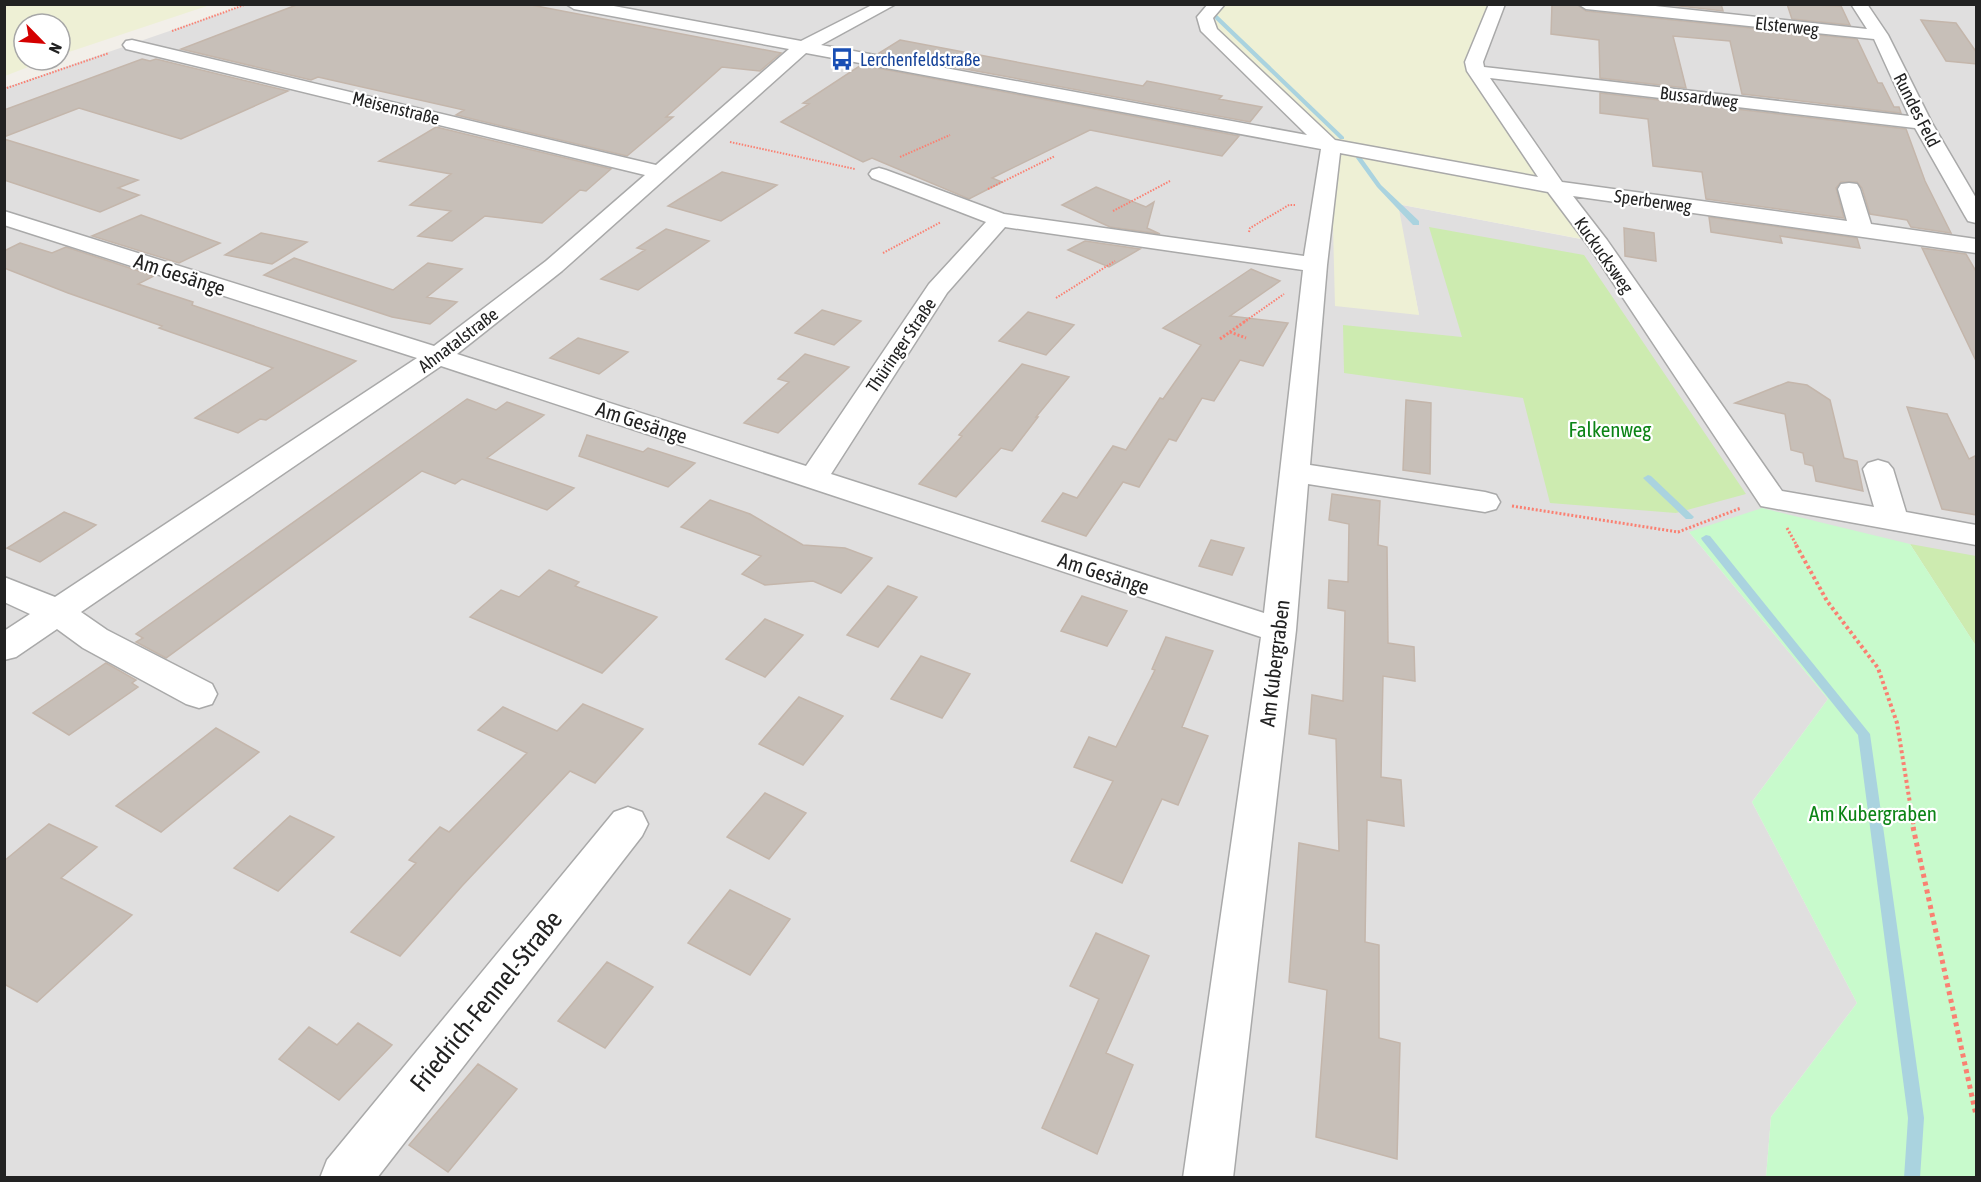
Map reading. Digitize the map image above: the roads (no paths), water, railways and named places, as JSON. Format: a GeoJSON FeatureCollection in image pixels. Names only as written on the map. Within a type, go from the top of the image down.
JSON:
{"type":"FeatureCollection","features":[{"type":"Feature","properties":{"kind":"street"},"geometry":{"type":"LineString","coordinates":[[574,4],[1331,147]]}},
{"type":"Feature","properties":{"kind":"street","name":"Ahnatalstraße"},"geometry":{"type":"LineString","coordinates":[[4,648],[438,356],[554,266],[801,48],[888,4]]}},
{"type":"Feature","properties":{"kind":"street"},"geometry":{"type":"LineString","coordinates":[[1217,4],[1205,17],[1209,31],[1331,147]]}},
{"type":"Feature","properties":{"kind":"street"},"geometry":{"type":"LineString","coordinates":[[1476,70],[1474,62],[1497,4]]}},
{"type":"Feature","properties":{"kind":"street","name":"Elsterweg"},"geometry":{"type":"LineString","coordinates":[[1587,4],[1880,35]]}},
{"type":"Feature","properties":{"kind":"street","name":"Rundes Feld"},"geometry":{"type":"LineString","coordinates":[[1859,4],[1880,35],[1922,123],[1977,216]]}},
{"type":"Feature","properties":{"kind":"street","name":"Meisenstraße"},"geometry":{"type":"LineString","coordinates":[[132,45],[660,172]]}},
{"type":"Feature","properties":{"kind":"street","name":"Bussardweg"},"geometry":{"type":"LineString","coordinates":[[1476,70],[1922,123]]}},
{"type":"Feature","properties":{"kind":"street","name":"Kuckucksweg"},"geometry":{"type":"LineString","coordinates":[[1476,70],[1555,188],[1599,245],[1772,499],[1893,520]]}},
{"type":"Feature","properties":{"kind":"street","name":"Sperberweg"},"geometry":{"type":"LineString","coordinates":[[1331,147],[1555,188],[1977,246]]}},
{"type":"Feature","properties":{"kind":"street","name":"Am Kubergraben"},"geometry":{"type":"LineString","coordinates":[[1208,1178],[1279,630],[1313,281],[1331,147]]}},
{"type":"Feature","properties":{"kind":"street"},"geometry":{"type":"LineString","coordinates":[[873,173],[999,220],[1243,255],[1313,281]]}},
{"type":"Feature","properties":{"kind":"street"},"geometry":{"type":"LineString","coordinates":[[1849,189],[1861,230]]}},
{"type":"Feature","properties":{"kind":"street","name":"Am Gesänge"},"geometry":{"type":"LineString","coordinates":[[4,218],[438,356],[1279,630]]}},
{"type":"Feature","properties":{"kind":"street","name":"Thüringer Straße"},"geometry":{"type":"LineString","coordinates":[[813,478],[938,289],[999,220]]}},
{"type":"Feature","properties":{"kind":"street"},"geometry":{"type":"LineString","coordinates":[[1878,470],[1893,520],[1977,535]]}},
{"type":"Feature","properties":{"kind":"street"},"geometry":{"type":"LineString","coordinates":[[1293,472],[1485,502]]}},
{"type":"Feature","properties":{"kind":"street"},"geometry":{"type":"LineString","coordinates":[[4,588],[57,612],[95,639],[199,694]]}},
{"type":"Feature","properties":{"kind":"street","name":"Friedrich-Fennel-Straße"},"geometry":{"type":"LineString","coordinates":[[345,1178],[628,824]]}},
{"type":"Feature","properties":{"kind":"waterway"},"geometry":{"type":"LineString","coordinates":[[1215,16],[1342,138]]}},
{"type":"Feature","properties":{"kind":"waterway"},"geometry":{"type":"LineString","coordinates":[[1359,158],[1379,186],[1416,223]]}},
{"type":"Feature","properties":{"kind":"waterway"},"geometry":{"type":"LineString","coordinates":[[1648,478],[1689,517]]}},
{"type":"Feature","properties":{"kind":"waterway"},"geometry":{"type":"LineString","coordinates":[[1706,538],[1864,734],[1916,1118],[1912,1178]]}},
{"type":"Feature","properties":{"kind":"place","name":"Lerchenfeldstraße"},"geometry":{"type":"Point","coordinates":[842,59]}},
{"type":"Feature","properties":{"kind":"park label","name":"Falkenweg"},"geometry":{"type":"Point","coordinates":[1610,429]}}]}
